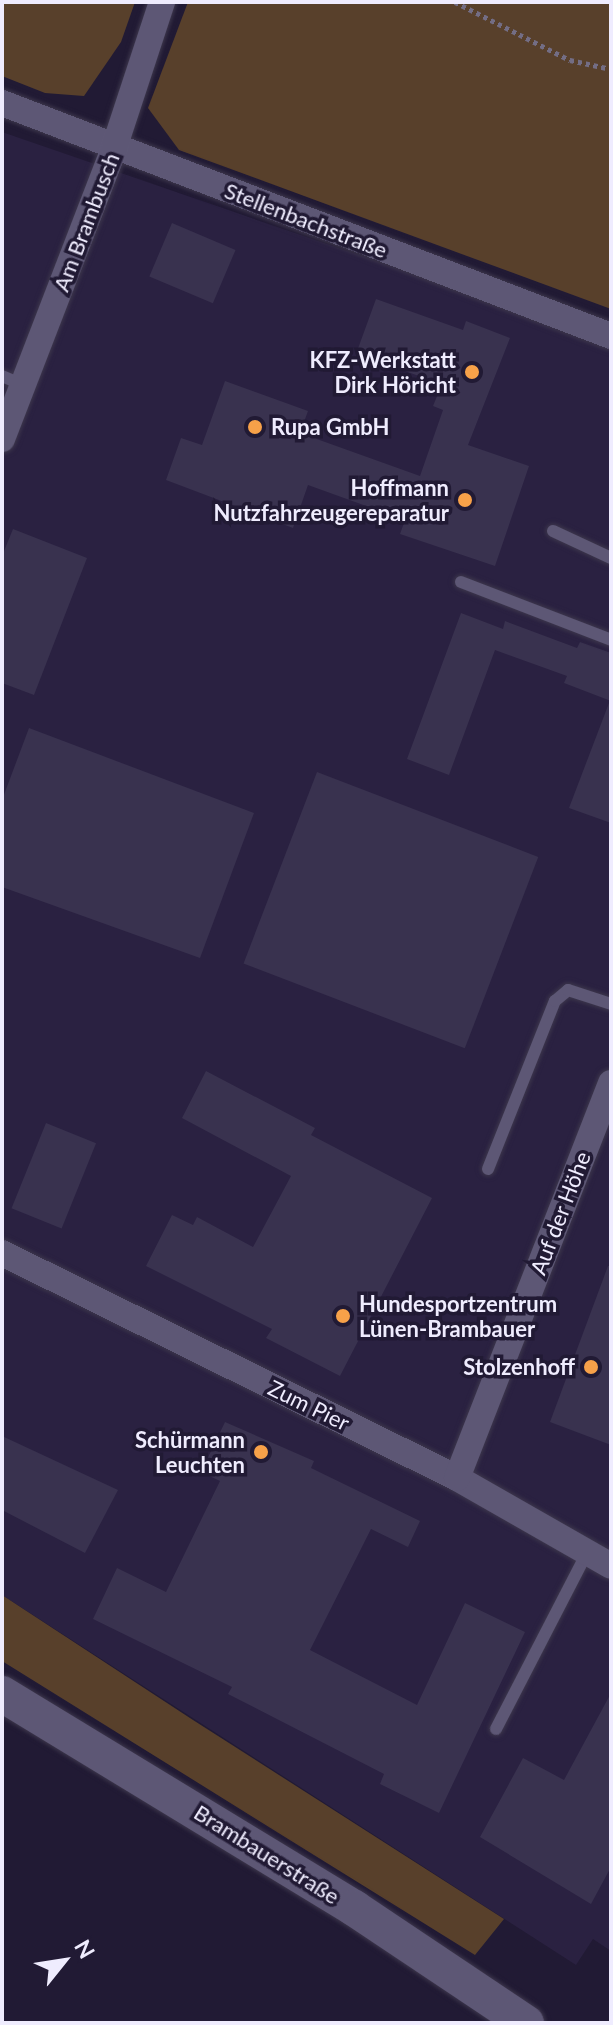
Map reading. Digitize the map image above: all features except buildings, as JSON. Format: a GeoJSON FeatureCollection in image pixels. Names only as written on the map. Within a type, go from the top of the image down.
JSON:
{"type":"FeatureCollection","features":[{"type":"Feature","properties":{"kind":"main road","name":"Brambauerstraße"},"geometry":{"type":"LineString","coordinates":[[2,1694],[354,1908],[526,2023]]}},
{"type":"Feature","properties":{"kind":"street","name":"Am Brambusch"},"geometry":{"type":"LineString","coordinates":[[2,439],[12,381],[114,148],[162,2]]}},
{"type":"Feature","properties":{"kind":"street","name":"Stellenbachstraße"},"geometry":{"type":"LineString","coordinates":[[2,103],[611,336]]}},
{"type":"Feature","properties":{"kind":"street","name":"Auf der Höhe"},"geometry":{"type":"LineString","coordinates":[[457,1478],[611,1083]]}},
{"type":"Feature","properties":{"kind":"street","name":"Zum Pier"},"geometry":{"type":"LineString","coordinates":[[2,1253],[457,1478],[611,1566]]}},
{"type":"Feature","properties":{"kind":"lane"},"geometry":{"type":"LineString","coordinates":[[553,531],[611,558]]}},
{"type":"Feature","properties":{"kind":"lane"},"geometry":{"type":"LineString","coordinates":[[461,582],[611,640]]}},
{"type":"Feature","properties":{"kind":"lane"},"geometry":{"type":"LineString","coordinates":[[488,1169],[555,1001],[568,990],[611,1004]]}},
{"type":"Feature","properties":{"kind":"lane"},"geometry":{"type":"LineString","coordinates":[[496,1729],[588,1551]]}},
{"type":"Feature","properties":{"kind":"path"},"geometry":{"type":"LineString","coordinates":[[455,2],[570,60],[611,69]]}},
{"type":"Feature","properties":{"kind":"shaded area"},"geometry":{"type":"Polygon","coordinates":[[[2,2],[135,2],[121,42],[84,96],[45,93],[2,76],[2,2]]]}},
{"type":"Feature","properties":{"kind":"shaded area"},"geometry":{"type":"Polygon","coordinates":[[[188,2],[611,2],[611,309],[179,150],[148,108],[188,2]]]}},
{"type":"Feature","properties":{"kind":"shaded area"},"geometry":{"type":"Polygon","coordinates":[[[2,132],[611,342],[611,1951],[593,1939],[576,1965],[2,1595],[2,132]]]}},
{"type":"Feature","properties":{"kind":"shaded area"},"geometry":{"type":"Polygon","coordinates":[[[2,1595],[504,1919],[475,1955],[2,1661],[2,1595]]]}},
{"type":"Feature","properties":{"kind":"place","name":"KFZ-Werkstatt Dirk Höricht"},"geometry":{"type":"Point","coordinates":[472,372]}},
{"type":"Feature","properties":{"kind":"place","name":"Rupa GmbH"},"geometry":{"type":"Point","coordinates":[255,427]}},
{"type":"Feature","properties":{"kind":"place","name":"Hoffmann Nutzfahrzeugereparatur"},"geometry":{"type":"Point","coordinates":[465,500]}},
{"type":"Feature","properties":{"kind":"place","name":"Hundesportzentrum Lünen-Brambauer"},"geometry":{"type":"Point","coordinates":[343,1316]}},
{"type":"Feature","properties":{"kind":"place","name":"Stolzenhoff"},"geometry":{"type":"Point","coordinates":[591,1367]}},
{"type":"Feature","properties":{"kind":"place","name":"Schürmann Leuchten"},"geometry":{"type":"Point","coordinates":[261,1452]}}]}
